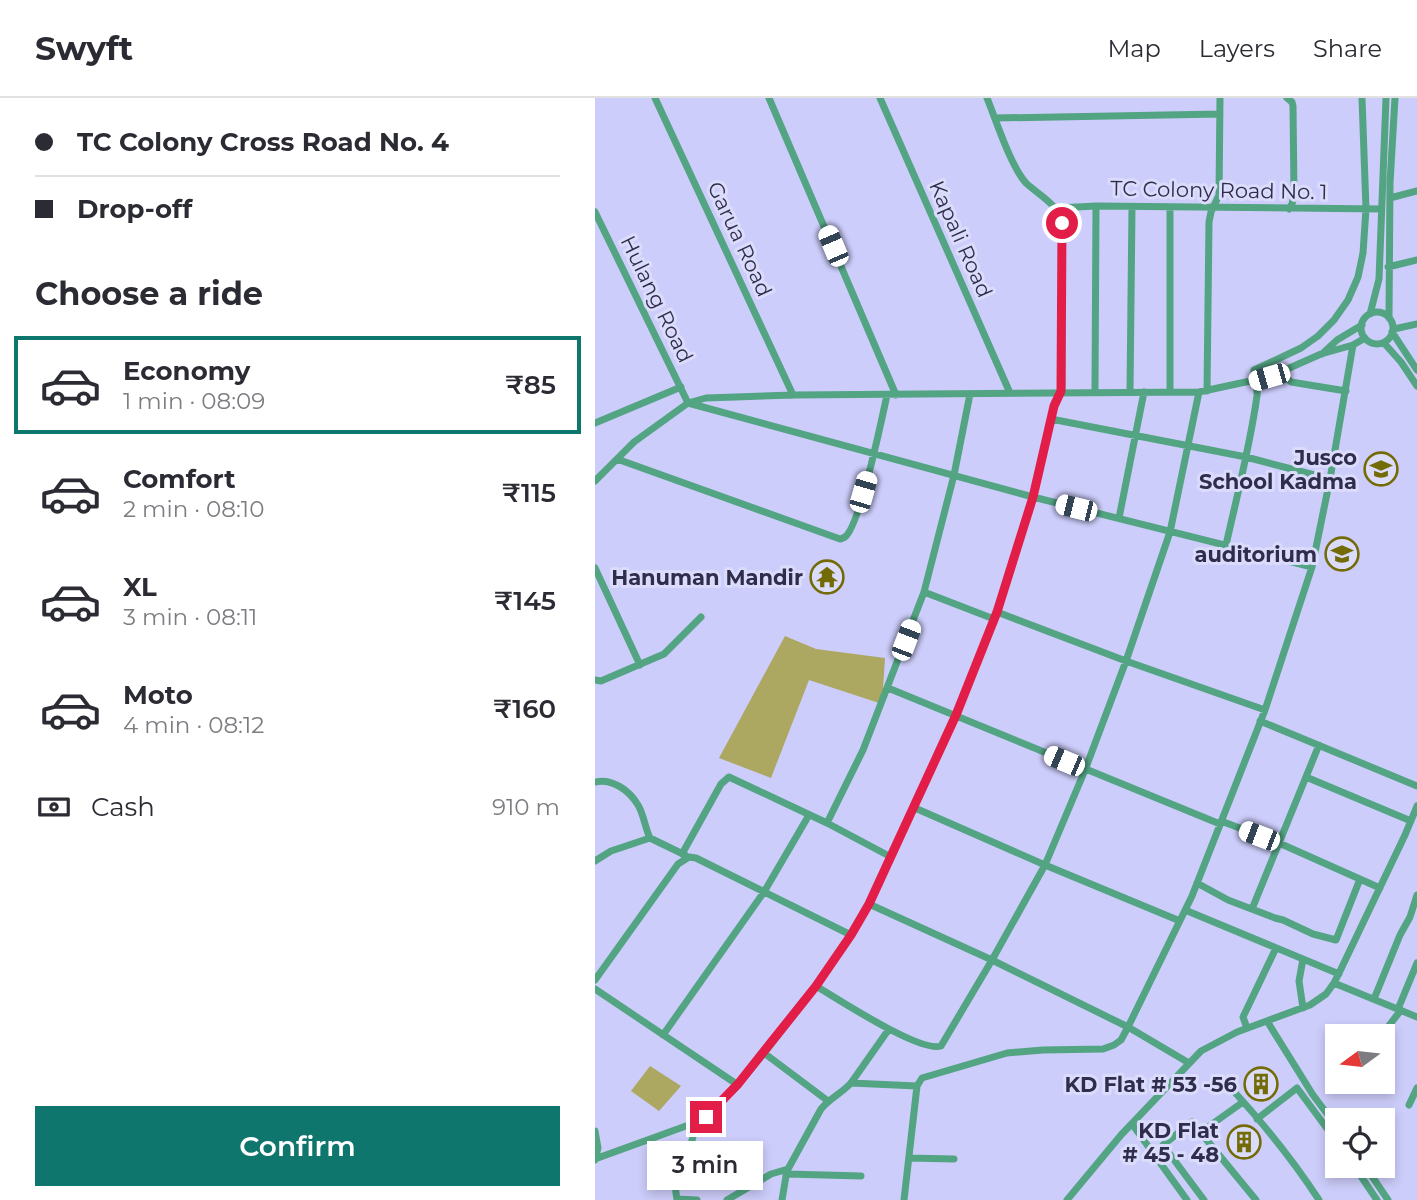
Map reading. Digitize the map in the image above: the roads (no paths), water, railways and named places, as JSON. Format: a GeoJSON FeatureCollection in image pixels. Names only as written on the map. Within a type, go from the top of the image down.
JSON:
{"type":"FeatureCollection","features":[{"type":"Feature","properties":{"kind":"street","name":"Garua Road"},"geometry":{"type":"LineString","coordinates":[[655,98],[793,395]]}},
{"type":"Feature","properties":{"kind":"street"},"geometry":{"type":"LineString","coordinates":[[617,459],[834,539],[844,538],[858,510],[892,395],[769,98]]}},
{"type":"Feature","properties":{"kind":"street","name":"Kapali Road"},"geometry":{"type":"LineString","coordinates":[[880,98],[1010,393]]}},
{"type":"Feature","properties":{"kind":"street"},"geometry":{"type":"LineString","coordinates":[[595,1131],[595,1159],[706,1117],[738,1084],[816,986],[869,904],[915,808],[996,616],[1033,497],[1054,406],[1062,388],[1062,223],[1056,208],[1022,178],[1016,169],[987,98]]}},
{"type":"Feature","properties":{"kind":"street"},"geometry":{"type":"LineString","coordinates":[[816,986],[889,1029],[933,1048],[941,1046],[1045,865],[1086,770],[1170,532],[1203,391],[1209,222],[1220,190],[1220,98]]}},
{"type":"Feature","properties":{"kind":"street"},"geometry":{"type":"LineString","coordinates":[[1287,98],[1293,106],[1294,195],[1289,208]]}},
{"type":"Feature","properties":{"kind":"street"},"geometry":{"type":"LineString","coordinates":[[1226,545],[1246,457],[1257,392],[1253,372],[1256,368],[1301,348],[1318,336],[1348,300],[1358,276],[1363,253],[1366,209],[1362,98]]}},
{"type":"Feature","properties":{"kind":"street"},"geometry":{"type":"LineString","coordinates":[[1370,314],[1379,279],[1386,98]]}},
{"type":"Feature","properties":{"kind":"street"},"geometry":{"type":"LineString","coordinates":[[1395,98],[1388,267],[1389,318],[1393,330],[1417,370]]}},
{"type":"Feature","properties":{"kind":"street"},"geometry":{"type":"LineString","coordinates":[[995,118],[1220,114]]}},
{"type":"Feature","properties":{"kind":"street"},"geometry":{"type":"LineString","coordinates":[[1390,198],[1417,191]]}},
{"type":"Feature","properties":{"kind":"street"},"geometry":{"type":"LineString","coordinates":[[1095,206],[1095,392]]}},
{"type":"Feature","properties":{"kind":"street","name":"TC Colony Road No. 1"},"geometry":{"type":"LineString","coordinates":[[1056,208],[1095,206],[1381,209]]}},
{"type":"Feature","properties":{"kind":"street"},"geometry":{"type":"LineString","coordinates":[[1130,392],[1132,207]]}},
{"type":"Feature","properties":{"kind":"street"},"geometry":{"type":"LineString","coordinates":[[1170,207],[1170,392]]}},
{"type":"Feature","properties":{"kind":"street","name":"Hulang Road"},"geometry":{"type":"LineString","coordinates":[[595,212],[688,402]]}},
{"type":"Feature","properties":{"kind":"street"},"geometry":{"type":"LineString","coordinates":[[1388,267],[1417,260]]}},
{"type":"Feature","properties":{"kind":"street"},"geometry":{"type":"LineString","coordinates":[[1389,318],[1377,313],[1365,318],[1362,325],[1365,338],[1377,344],[1384,343],[1393,330],[1417,324]]}},
{"type":"Feature","properties":{"kind":"street"},"geometry":{"type":"LineString","coordinates":[[1321,354],[1337,340],[1362,325]]}},
{"type":"Feature","properties":{"kind":"street"},"geometry":{"type":"LineString","coordinates":[[595,481],[634,442],[688,402],[706,398],[1203,391],[1255,381],[1321,354],[1353,345],[1365,338]]}},
{"type":"Feature","properties":{"kind":"street"},"geometry":{"type":"LineString","coordinates":[[1384,343],[1417,386]]}},
{"type":"Feature","properties":{"kind":"street"},"geometry":{"type":"LineString","coordinates":[[904,1200],[919,1081],[926,1076],[1007,1053],[1109,1047],[1121,1040],[1128,1027],[1197,883],[1265,710],[1312,567],[1353,345]]}},
{"type":"Feature","properties":{"kind":"street"},"geometry":{"type":"LineString","coordinates":[[1280,372],[1291,382],[1346,391]]}},
{"type":"Feature","properties":{"kind":"street"},"geometry":{"type":"LineString","coordinates":[[595,423],[681,387]]}},
{"type":"Feature","properties":{"kind":"street"},"geometry":{"type":"LineString","coordinates":[[1119,518],[1145,392]]}},
{"type":"Feature","properties":{"kind":"street"},"geometry":{"type":"LineString","coordinates":[[827,823],[863,750],[924,592],[954,475],[970,394]]}},
{"type":"Feature","properties":{"kind":"street"},"geometry":{"type":"LineString","coordinates":[[688,402],[1033,497],[1312,567]]}},
{"type":"Feature","properties":{"kind":"street"},"geometry":{"type":"LineString","coordinates":[[1051,419],[1246,457],[1330,479]]}},
{"type":"Feature","properties":{"kind":"street"},"geometry":{"type":"LineString","coordinates":[[595,568],[640,665]]}},
{"type":"Feature","properties":{"kind":"street"},"geometry":{"type":"LineString","coordinates":[[924,592],[1265,710]]}},
{"type":"Feature","properties":{"kind":"street"},"geometry":{"type":"LineString","coordinates":[[595,680],[601,681],[664,654],[701,617]]}},
{"type":"Feature","properties":{"kind":"street"},"geometry":{"type":"LineString","coordinates":[[888,688],[1086,770],[1220,823],[1279,843],[1380,888]]}},
{"type":"Feature","properties":{"kind":"street"},"geometry":{"type":"LineString","coordinates":[[1260,721],[1417,786]]}},
{"type":"Feature","properties":{"kind":"street"},"geometry":{"type":"LineString","coordinates":[[1252,909],[1319,745]]}},
{"type":"Feature","properties":{"kind":"street"},"geometry":{"type":"LineString","coordinates":[[595,980],[686,855],[721,784],[729,777],[827,823],[891,857]]}},
{"type":"Feature","properties":{"kind":"street"},"geometry":{"type":"LineString","coordinates":[[1305,777],[1411,821]]}},
{"type":"Feature","properties":{"kind":"street"},"geometry":{"type":"LineString","coordinates":[[595,782],[614,783],[635,801],[650,838]]}},
{"type":"Feature","properties":{"kind":"street"},"geometry":{"type":"LineString","coordinates":[[1067,1200],[1132,1124],[1201,1051],[1247,1028],[1303,1008],[1326,994],[1339,974],[1417,806]]}},
{"type":"Feature","properties":{"kind":"street"},"geometry":{"type":"LineString","coordinates":[[915,808],[1180,921]]}},
{"type":"Feature","properties":{"kind":"street"},"geometry":{"type":"LineString","coordinates":[[663,1035],[764,892],[809,815]]}},
{"type":"Feature","properties":{"kind":"street"},"geometry":{"type":"LineString","coordinates":[[595,861],[611,851],[650,838],[851,935]]}},
{"type":"Feature","properties":{"kind":"street"},"geometry":{"type":"LineString","coordinates":[[1197,883],[1228,900],[1313,934],[1336,940],[1360,879]]}},
{"type":"Feature","properties":{"kind":"street"},"geometry":{"type":"LineString","coordinates":[[1374,999],[1417,895]]}},
{"type":"Feature","properties":{"kind":"street"},"geometry":{"type":"LineString","coordinates":[[869,904],[992,960],[1128,1027],[1189,1063]]}},
{"type":"Feature","properties":{"kind":"street"},"geometry":{"type":"LineString","coordinates":[[1185,910],[1339,974]]}},
{"type":"Feature","properties":{"kind":"street"},"geometry":{"type":"LineString","coordinates":[[1247,1028],[1244,1017],[1276,948]]}},
{"type":"Feature","properties":{"kind":"street"},"geometry":{"type":"LineString","coordinates":[[1303,959],[1299,981],[1303,1008]]}},
{"type":"Feature","properties":{"kind":"street"},"geometry":{"type":"LineString","coordinates":[[1389,1024],[1399,1010],[1417,963]]}},
{"type":"Feature","properties":{"kind":"street"},"geometry":{"type":"LineString","coordinates":[[1334,983],[1417,1017]]}},
{"type":"Feature","properties":{"kind":"street"},"geometry":{"type":"LineString","coordinates":[[595,989],[738,1084]]}},
{"type":"Feature","properties":{"kind":"street"},"geometry":{"type":"LineString","coordinates":[[1268,1021],[1325,1111]]}},
{"type":"Feature","properties":{"kind":"street"},"geometry":{"type":"LineString","coordinates":[[782,1200],[787,1172],[821,1109],[846,1089],[889,1029]]}},
{"type":"Feature","properties":{"kind":"street"},"geometry":{"type":"LineString","coordinates":[[764,1052],[828,1101]]}},
{"type":"Feature","properties":{"kind":"street"},"geometry":{"type":"LineString","coordinates":[[851,1083],[917,1086]]}},
{"type":"Feature","properties":{"kind":"street"},"geometry":{"type":"LineString","coordinates":[[1230,1087],[1258,1119],[1319,1200]]}},
{"type":"Feature","properties":{"kind":"street"},"geometry":{"type":"LineString","coordinates":[[1258,1119],[1297,1088],[1325,1126]]}},
{"type":"Feature","properties":{"kind":"street"},"geometry":{"type":"LineString","coordinates":[[1409,1105],[1417,1088]]}},
{"type":"Feature","properties":{"kind":"street"},"geometry":{"type":"LineString","coordinates":[[1201,1132],[1243,1102]]}},
{"type":"Feature","properties":{"kind":"street"},"geometry":{"type":"LineString","coordinates":[[697,1122],[691,1144],[675,1166],[674,1176],[677,1199],[697,1200]]}},
{"type":"Feature","properties":{"kind":"street"},"geometry":{"type":"LineString","coordinates":[[1204,1200],[1163,1145],[1192,1122],[1255,1200]]}},
{"type":"Feature","properties":{"kind":"street"},"geometry":{"type":"LineString","coordinates":[[1132,1124],[1187,1200]]}},
{"type":"Feature","properties":{"kind":"street"},"geometry":{"type":"LineString","coordinates":[[909,1158],[954,1159]]}},
{"type":"Feature","properties":{"kind":"street"},"geometry":{"type":"LineString","coordinates":[[730,1199],[771,1174],[787,1172],[862,1176]]}},
{"type":"Feature","properties":{"kind":"street"},"geometry":{"type":"LineString","coordinates":[[1362,1178],[1377,1200]]}},
{"type":"Feature","properties":{"kind":"street"},"geometry":{"type":"LineString","coordinates":[[1373,1178],[1388,1200]]}},
{"type":"Feature","properties":{"kind":"place","name":"Jusco School Kadma"},"geometry":{"type":"Point","coordinates":[1381,469]}},
{"type":"Feature","properties":{"kind":"place","name":"auditorium"},"geometry":{"type":"Point","coordinates":[1342,554]}},
{"type":"Feature","properties":{"kind":"place","name":"Hanuman Mandir"},"geometry":{"type":"Point","coordinates":[827,577]}},
{"type":"Feature","properties":{"kind":"place","name":"KD Flat # 53 -56"},"geometry":{"type":"Point","coordinates":[1261,1084]}},
{"type":"Feature","properties":{"kind":"place","name":"KD Flat # 45 - 48"},"geometry":{"type":"Point","coordinates":[1244,1142]}}]}
